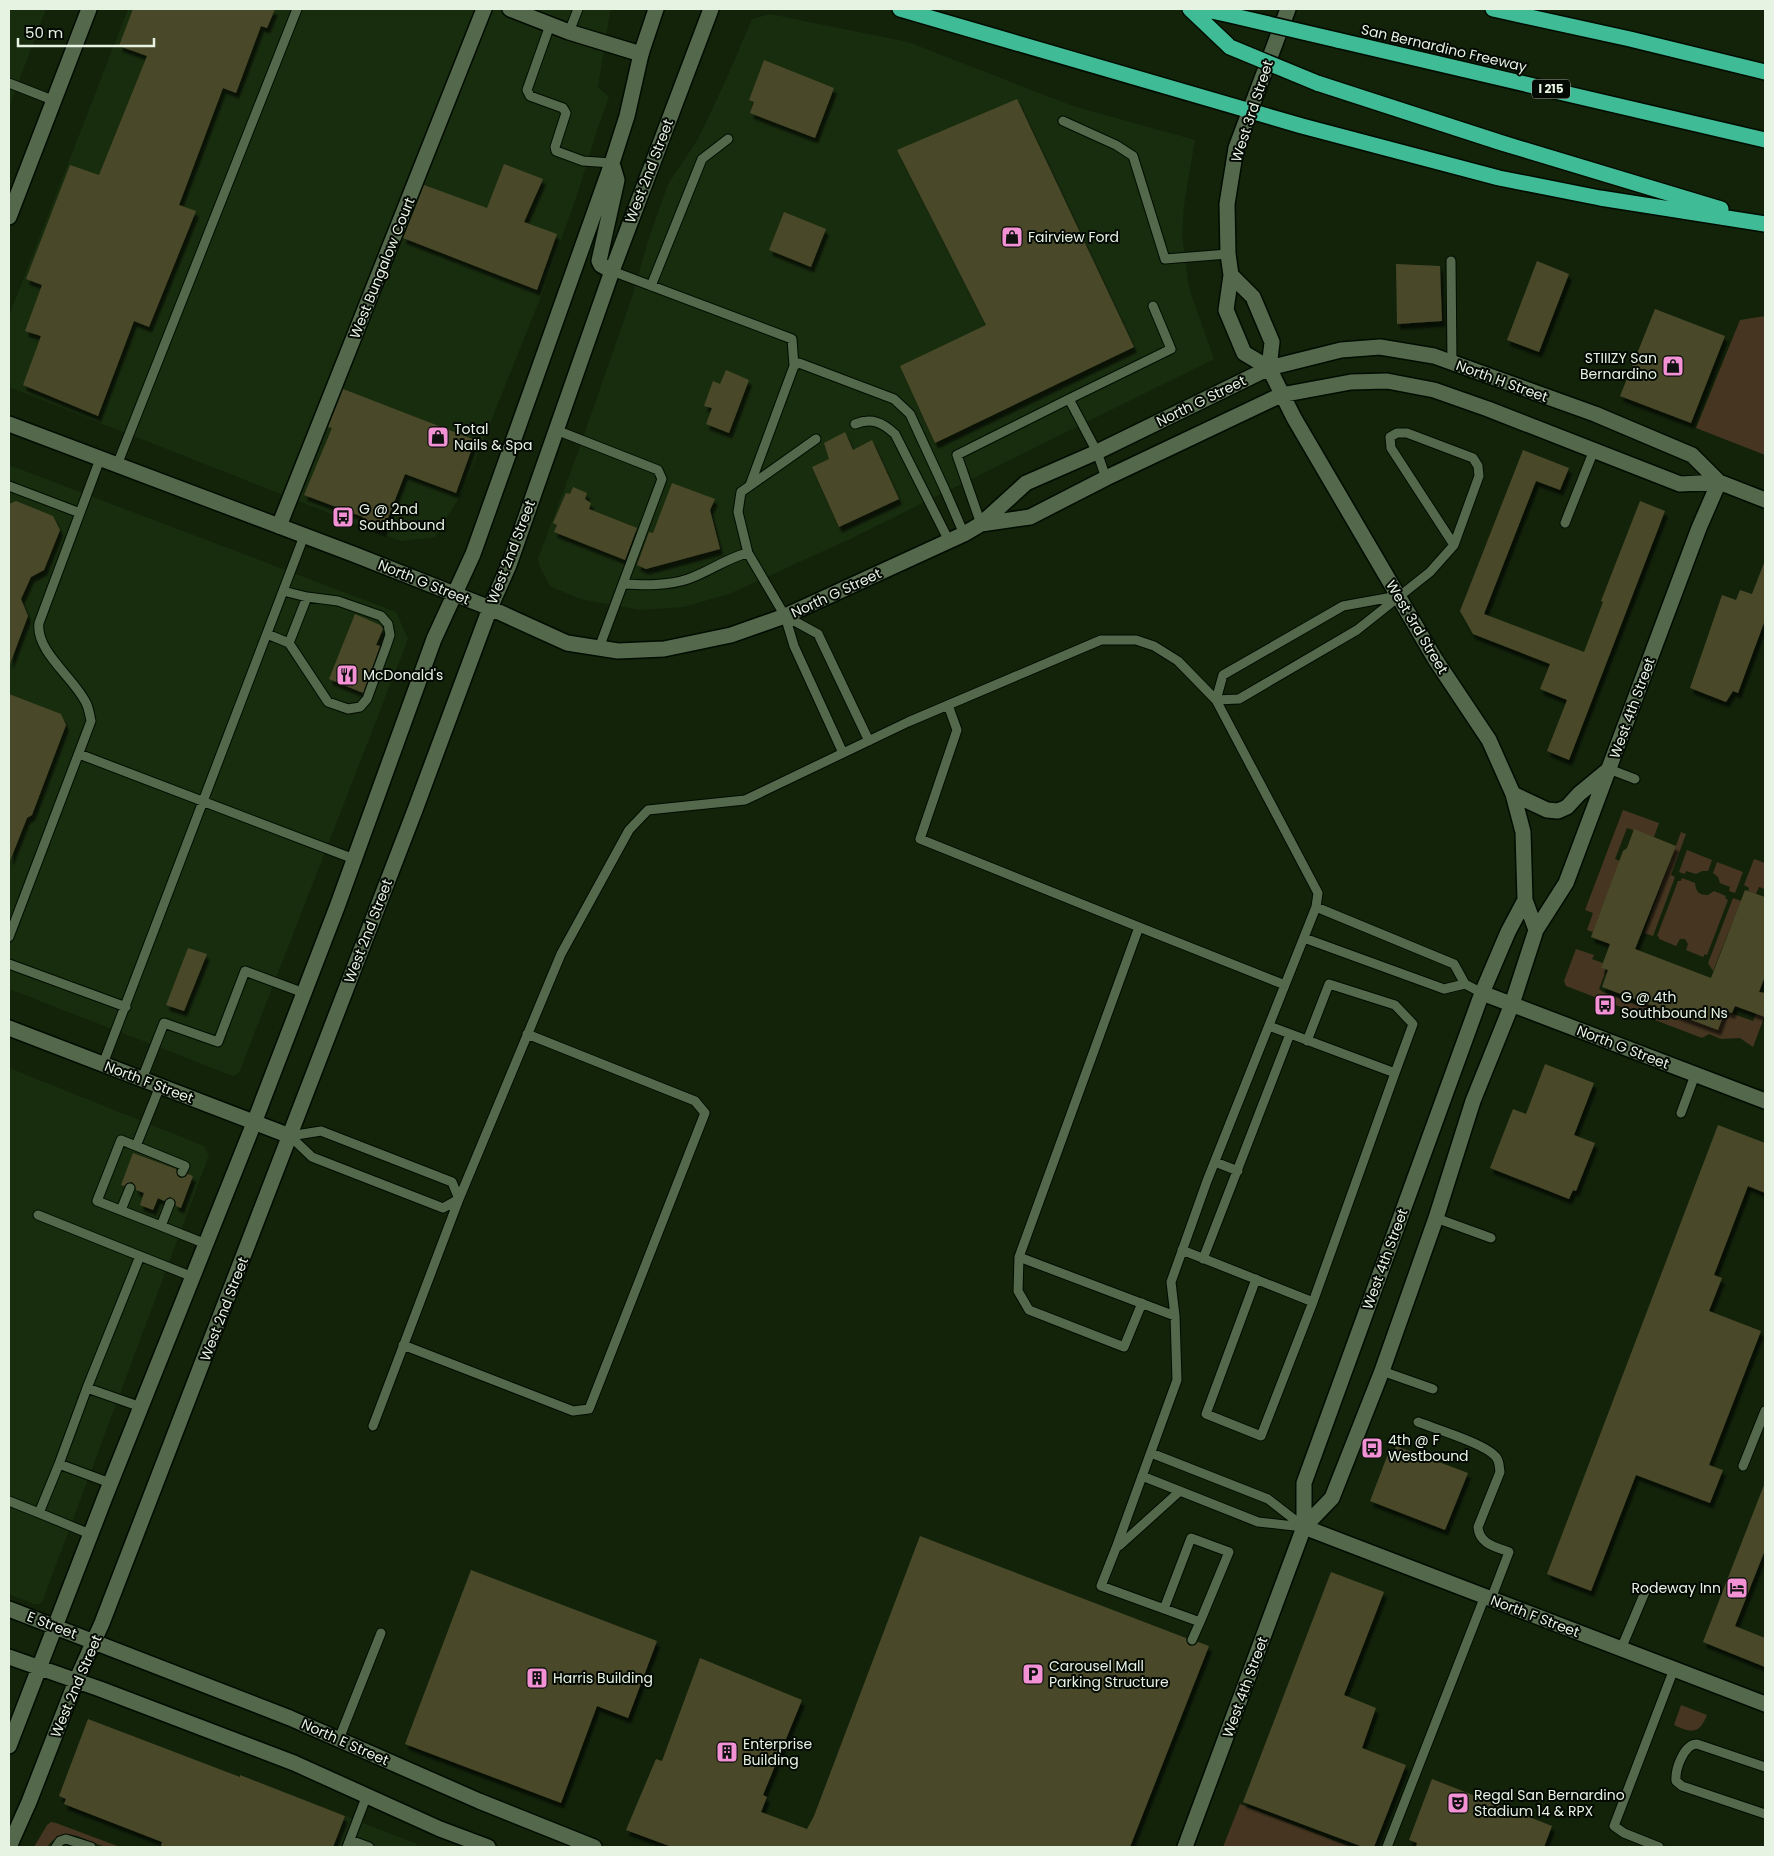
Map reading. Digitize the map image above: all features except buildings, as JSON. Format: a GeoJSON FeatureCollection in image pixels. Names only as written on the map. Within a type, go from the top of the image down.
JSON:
{"type":"FeatureCollection","features":[{"type":"Feature","properties":{"kind":"highway"},"geometry":{"type":"LineString","coordinates":[[900,9],[1060,54],[1249,111],[1499,178],[1600,198],[1765,223]]}},
{"type":"Feature","properties":{"kind":"highway"},"geometry":{"type":"LineString","coordinates":[[1190,9],[1230,48],[1317,84],[1511,146],[1765,223]]}},
{"type":"Feature","properties":{"kind":"highway","name":"San Bernardino Freeway"},"geometry":{"type":"LineString","coordinates":[[1202,9],[1765,140]]}},
{"type":"Feature","properties":{"kind":"highway"},"geometry":{"type":"LineString","coordinates":[[1493,9],[1630,39],[1765,72]]}},
{"type":"Feature","properties":{"kind":"main road"},"geometry":{"type":"LineString","coordinates":[[9,217],[89,9]]}},
{"type":"Feature","properties":{"kind":"main road","name":"West Bungalow Court"},"geometry":{"type":"LineString","coordinates":[[279,526],[484,9]]}},
{"type":"Feature","properties":{"kind":"main road"},"geometry":{"type":"LineString","coordinates":[[510,9],[528,12],[550,25],[641,54]]}},
{"type":"Feature","properties":{"kind":"main road"},"geometry":{"type":"LineString","coordinates":[[9,1746],[90,1534],[304,994],[434,639],[476,545],[612,163],[627,116],[641,54],[656,9]]}},
{"type":"Feature","properties":{"kind":"main road","name":"West 2nd Street"},"geometry":{"type":"LineString","coordinates":[[9,1847],[94,1641],[290,1136],[452,713],[490,608],[509,565],[612,271],[712,9]]}},
{"type":"Feature","properties":{"kind":"main road","name":"West 3rd Street"},"geometry":{"type":"LineString","coordinates":[[1288,9],[1236,148],[1227,204],[1228,254],[1231,275],[1226,310],[1244,353],[1269,368],[1281,395],[1315,455],[1435,659],[1489,740],[1513,794],[1523,832],[1525,900],[1536,930]]}},
{"type":"Feature","properties":{"kind":"main road"},"geometry":{"type":"LineString","coordinates":[[612,163],[617,178],[599,261],[601,265],[612,271]]}},
{"type":"Feature","properties":{"kind":"main road"},"geometry":{"type":"LineString","coordinates":[[1231,275],[1253,297],[1272,342],[1269,368]]}},
{"type":"Feature","properties":{"kind":"main road","name":"North H Street"},"geometry":{"type":"LineString","coordinates":[[1269,368],[1342,350],[1380,347],[1434,356],[1595,414],[1692,455],[1718,482]]}},
{"type":"Feature","properties":{"kind":"main road","name":"North G Street"},"geometry":{"type":"LineString","coordinates":[[9,424],[455,594],[566,643],[618,651],[664,649],[731,635],[785,616],[949,541],[980,524],[1026,483],[1097,452],[1269,368]]}},
{"type":"Feature","properties":{"kind":"main road","name":"North H Street"},"geometry":{"type":"LineString","coordinates":[[1281,395],[1351,382],[1387,381],[1434,390],[1680,484],[1718,482],[1765,500]]}},
{"type":"Feature","properties":{"kind":"main road","name":"North G Street"},"geometry":{"type":"LineString","coordinates":[[980,524],[1030,517],[1106,478],[1281,395]]}},
{"type":"Feature","properties":{"kind":"main road","name":"West 4th Street"},"geometry":{"type":"LineString","coordinates":[[1536,930],[1566,883],[1718,482]]}},
{"type":"Feature","properties":{"kind":"main road"},"geometry":{"type":"LineString","coordinates":[[1513,794],[1547,810],[1558,812],[1609,769]]}},
{"type":"Feature","properties":{"kind":"main road","name":"West 3rd Street"},"geometry":{"type":"LineString","coordinates":[[1482,993],[1508,932],[1525,900]]}},
{"type":"Feature","properties":{"kind":"main road"},"geometry":{"type":"LineString","coordinates":[[1512,1004],[1536,930]]}},
{"type":"Feature","properties":{"kind":"main road","name":"North G Street"},"geometry":{"type":"LineString","coordinates":[[1482,993],[1765,1101]]}},
{"type":"Feature","properties":{"kind":"main road","name":"West 4th Street"},"geometry":{"type":"LineString","coordinates":[[1185,1847],[1304,1528],[1304,1483],[1482,993]]}},
{"type":"Feature","properties":{"kind":"main road","name":"West 4th Street"},"geometry":{"type":"LineString","coordinates":[[1304,1528],[1332,1498],[1382,1371],[1436,1218],[1473,1101],[1512,1004]]}},
{"type":"Feature","properties":{"kind":"main road","name":"North F Street"},"geometry":{"type":"LineString","coordinates":[[9,1028],[290,1136]]}},
{"type":"Feature","properties":{"kind":"main road","name":"North F Street"},"geometry":{"type":"LineString","coordinates":[[1304,1528],[1765,1704]]}},
{"type":"Feature","properties":{"kind":"main road","name":"E Street"},"geometry":{"type":"LineString","coordinates":[[9,1608],[94,1641]]}},
{"type":"Feature","properties":{"kind":"main road","name":"North E Street"},"geometry":{"type":"LineString","coordinates":[[94,1641],[339,1739],[487,1805],[594,1847]]}},
{"type":"Feature","properties":{"kind":"main road"},"geometry":{"type":"LineString","coordinates":[[9,1656],[294,1763],[440,1829],[488,1847]]}},
{"type":"Feature","properties":{"kind":"lane"},"geometry":{"type":"LineString","coordinates":[[117,466],[297,9]]}},
{"type":"Feature","properties":{"kind":"lane"},"geometry":{"type":"LineString","coordinates":[[569,32],[578,9]]}},
{"type":"Feature","properties":{"kind":"lane"},"geometry":{"type":"LineString","coordinates":[[550,25],[527,90],[530,96],[563,108],[566,113],[554,147],[556,150],[583,161],[612,163]]}},
{"type":"Feature","properties":{"kind":"lane"},"geometry":{"type":"LineString","coordinates":[[9,83],[54,100]]}},
{"type":"Feature","properties":{"kind":"lane"},"geometry":{"type":"LineString","coordinates":[[1063,121],[1116,145],[1133,156],[1165,259],[1228,254]]}},
{"type":"Feature","properties":{"kind":"lane"},"geometry":{"type":"LineString","coordinates":[[651,286],[702,159],[728,139]]}},
{"type":"Feature","properties":{"kind":"lane"},"geometry":{"type":"LineString","coordinates":[[1451,261],[1452,363]]}},
{"type":"Feature","properties":{"kind":"lane"},"geometry":{"type":"LineString","coordinates":[[612,271],[792,339],[794,366],[750,485]]}},
{"type":"Feature","properties":{"kind":"lane"},"geometry":{"type":"LineString","coordinates":[[980,524],[957,455],[1171,349],[1153,306]]}},
{"type":"Feature","properties":{"kind":"lane"},"geometry":{"type":"LineString","coordinates":[[794,366],[799,363],[878,392],[894,399],[905,409],[910,414],[942,481],[964,534]]}},
{"type":"Feature","properties":{"kind":"lane"},"geometry":{"type":"LineString","coordinates":[[1069,399],[1097,452],[1106,478]]}},
{"type":"Feature","properties":{"kind":"lane"},"geometry":{"type":"LineString","coordinates":[[855,424],[864,420],[884,424],[895,434],[949,541]]}},
{"type":"Feature","properties":{"kind":"lane"},"geometry":{"type":"LineString","coordinates":[[556,430],[658,470],[662,479],[599,648]]}},
{"type":"Feature","properties":{"kind":"lane"},"geometry":{"type":"LineString","coordinates":[[1216,700],[1239,699],[1357,630],[1435,568],[1454,545],[1479,476],[1478,466],[1473,458],[1407,433],[1397,433],[1390,437],[1391,448],[1454,545]]}},
{"type":"Feature","properties":{"kind":"lane"},"geometry":{"type":"LineString","coordinates":[[816,439],[741,492],[738,512],[748,554],[785,616],[794,646],[843,753]]}},
{"type":"Feature","properties":{"kind":"lane"},"geometry":{"type":"LineString","coordinates":[[1565,523],[1594,450]]}},
{"type":"Feature","properties":{"kind":"lane"},"geometry":{"type":"LineString","coordinates":[[9,937],[91,720],[87,705],[48,651],[38,633],[39,623],[100,459]]}},
{"type":"Feature","properties":{"kind":"lane"},"geometry":{"type":"LineString","coordinates":[[9,486],[80,513]]}},
{"type":"Feature","properties":{"kind":"lane"},"geometry":{"type":"LineString","coordinates":[[104,1064],[304,536]]}},
{"type":"Feature","properties":{"kind":"lane"},"geometry":{"type":"LineString","coordinates":[[623,584],[650,585],[688,580],[735,556],[748,554]]}},
{"type":"Feature","properties":{"kind":"lane"},"geometry":{"type":"LineString","coordinates":[[267,634],[289,643],[328,702],[348,710],[360,707],[367,699],[390,634],[388,624],[381,616],[338,601],[306,597],[283,591]]}},
{"type":"Feature","properties":{"kind":"lane"},"geometry":{"type":"LineString","coordinates":[[1216,700],[1223,675],[1343,606],[1398,596]]}},
{"type":"Feature","properties":{"kind":"lane"},"geometry":{"type":"LineString","coordinates":[[289,643],[306,597]]}},
{"type":"Feature","properties":{"kind":"lane"},"geometry":{"type":"LineString","coordinates":[[785,616],[818,634],[869,740]]}},
{"type":"Feature","properties":{"kind":"lane"},"geometry":{"type":"LineString","coordinates":[[373,1426],[459,1199],[561,954],[629,830],[648,810],[745,800],[869,740],[1101,640],[1136,640],[1154,646],[1178,661],[1216,700],[1318,893],[1316,907],[1215,1162],[1171,1282],[1175,1316],[1177,1380],[1101,1586],[1200,1622]]}},
{"type":"Feature","properties":{"kind":"lane"},"geometry":{"type":"LineString","coordinates":[[948,705],[957,730],[920,839],[1285,985]]}},
{"type":"Feature","properties":{"kind":"lane"},"geometry":{"type":"LineString","coordinates":[[79,754],[354,859]]}},
{"type":"Feature","properties":{"kind":"lane"},"geometry":{"type":"LineString","coordinates":[[1609,769],[1635,779]]}},
{"type":"Feature","properties":{"kind":"lane"},"geometry":{"type":"LineString","coordinates":[[1316,907],[1454,964],[1465,984],[1482,993]]}},
{"type":"Feature","properties":{"kind":"lane"},"geometry":{"type":"LineString","coordinates":[[1139,927],[1019,1257],[1018,1291],[1029,1310],[1124,1347],[1142,1303]]}},
{"type":"Feature","properties":{"kind":"lane"},"geometry":{"type":"LineString","coordinates":[[1304,938],[1444,989],[1465,984]]}},
{"type":"Feature","properties":{"kind":"lane"},"geometry":{"type":"LineString","coordinates":[[9,964],[126,1007]]}},
{"type":"Feature","properties":{"kind":"lane"},"geometry":{"type":"LineString","coordinates":[[142,1079],[164,1023],[218,1042],[245,971],[304,994]]}},
{"type":"Feature","properties":{"kind":"lane"},"geometry":{"type":"LineString","coordinates":[[1256,1279],[1206,1414],[1260,1436],[1313,1302],[1413,1024],[1395,1005],[1329,984],[1307,1041]]}},
{"type":"Feature","properties":{"kind":"lane"},"geometry":{"type":"LineString","coordinates":[[1269,1026],[1394,1073]]}},
{"type":"Feature","properties":{"kind":"lane"},"geometry":{"type":"LineString","coordinates":[[403,1345],[573,1411],[590,1410],[705,1113],[695,1101],[527,1034]]}},
{"type":"Feature","properties":{"kind":"lane"},"geometry":{"type":"LineString","coordinates":[[1203,1259],[1290,1034]]}},
{"type":"Feature","properties":{"kind":"lane"},"geometry":{"type":"LineString","coordinates":[[1681,1113],[1695,1075]]}},
{"type":"Feature","properties":{"kind":"lane"},"geometry":{"type":"LineString","coordinates":[[141,1151],[160,1086]]}},
{"type":"Feature","properties":{"kind":"lane"},"geometry":{"type":"LineString","coordinates":[[290,1136],[322,1131],[452,1182],[459,1199]]}},
{"type":"Feature","properties":{"kind":"lane"},"geometry":{"type":"LineString","coordinates":[[290,1136],[312,1157],[443,1208],[459,1199]]}},
{"type":"Feature","properties":{"kind":"lane"},"geometry":{"type":"LineString","coordinates":[[182,1172],[185,1166],[141,1151],[121,1140],[97,1201],[206,1244]]}},
{"type":"Feature","properties":{"kind":"lane"},"geometry":{"type":"LineString","coordinates":[[1215,1162],[1238,1171]]}},
{"type":"Feature","properties":{"kind":"lane"},"geometry":{"type":"LineString","coordinates":[[121,1210],[130,1188]]}},
{"type":"Feature","properties":{"kind":"lane"},"geometry":{"type":"LineString","coordinates":[[161,1226],[170,1203]]}},
{"type":"Feature","properties":{"kind":"lane"},"geometry":{"type":"LineString","coordinates":[[38,1215],[193,1276]]}},
{"type":"Feature","properties":{"kind":"lane"},"geometry":{"type":"LineString","coordinates":[[1436,1218],[1491,1238]]}},
{"type":"Feature","properties":{"kind":"lane"},"geometry":{"type":"LineString","coordinates":[[1182,1250],[1313,1302]]}},
{"type":"Feature","properties":{"kind":"lane"},"geometry":{"type":"LineString","coordinates":[[38,1513],[140,1256]]}},
{"type":"Feature","properties":{"kind":"lane"},"geometry":{"type":"LineString","coordinates":[[1019,1257],[1175,1316]]}},
{"type":"Feature","properties":{"kind":"lane"},"geometry":{"type":"LineString","coordinates":[[1382,1371],[1433,1389]]}},
{"type":"Feature","properties":{"kind":"lane"},"geometry":{"type":"LineString","coordinates":[[87,1388],[140,1407]]}},
{"type":"Feature","properties":{"kind":"lane"},"geometry":{"type":"LineString","coordinates":[[1743,1466],[1765,1411]]}},
{"type":"Feature","properties":{"kind":"lane"},"geometry":{"type":"LineString","coordinates":[[1387,1847],[1488,1598],[1509,1552],[1486,1543],[1478,1534],[1483,1510],[1500,1472],[1496,1456],[1484,1448],[1418,1422]]}},
{"type":"Feature","properties":{"kind":"lane"},"geometry":{"type":"LineString","coordinates":[[1151,1453],[1268,1499],[1304,1528]]}},
{"type":"Feature","properties":{"kind":"lane"},"geometry":{"type":"LineString","coordinates":[[59,1464],[110,1484]]}},
{"type":"Feature","properties":{"kind":"lane"},"geometry":{"type":"LineString","coordinates":[[1142,1476],[1258,1522],[1304,1528]]}},
{"type":"Feature","properties":{"kind":"lane"},"geometry":{"type":"LineString","coordinates":[[1116,1548],[1180,1491]]}},
{"type":"Feature","properties":{"kind":"lane"},"geometry":{"type":"LineString","coordinates":[[9,1501],[90,1534]]}},
{"type":"Feature","properties":{"kind":"lane"},"geometry":{"type":"LineString","coordinates":[[1164,1609],[1191,1538],[1229,1552],[1192,1640]]}},
{"type":"Feature","properties":{"kind":"lane"},"geometry":{"type":"LineString","coordinates":[[1621,1649],[1645,1592]]}},
{"type":"Feature","properties":{"kind":"lane"},"geometry":{"type":"LineString","coordinates":[[339,1739],[381,1633]]}},
{"type":"Feature","properties":{"kind":"lane"},"geometry":{"type":"LineString","coordinates":[[1659,1847],[1624,1833],[1614,1826],[1674,1669]]}},
{"type":"Feature","properties":{"kind":"lane"},"geometry":{"type":"LineString","coordinates":[[1765,1767],[1697,1744],[1692,1744],[1688,1747],[1676,1772],[1676,1780],[1682,1786],[1765,1814]]}},
{"type":"Feature","properties":{"kind":"lane"},"geometry":{"type":"LineString","coordinates":[[366,1796],[348,1843],[369,1847]]}},
{"type":"Feature","properties":{"kind":"lane"},"geometry":{"type":"LineString","coordinates":[[56,1847],[60,1841],[66,1839],[90,1847]]}},
{"type":"Feature","properties":{"kind":"shaded area"},"geometry":{"type":"Polygon","coordinates":[[[9,9],[46,9],[9,107],[9,9]]]}},
{"type":"Feature","properties":{"kind":"shaded area"},"geometry":{"type":"Polygon","coordinates":[[[128,9],[613,9],[610,12],[598,87],[609,97],[579,189],[542,294],[462,493],[435,537],[400,541],[9,387],[9,316],[128,9]]]}},
{"type":"Feature","properties":{"kind":"shaded area"},"geometry":{"type":"Polygon","coordinates":[[[770,14],[908,42],[1073,106],[1195,140],[1184,205],[1182,234],[1189,288],[1214,359],[850,539],[729,594],[683,607],[640,610],[580,599],[550,586],[538,559],[577,455],[632,297],[648,241],[668,184],[697,141],[752,19],[770,14]]]}},
{"type":"Feature","properties":{"kind":"shaded area"},"geometry":{"type":"Polygon","coordinates":[[[1765,316],[1765,455],[1696,428],[1740,320],[1765,316]]]}},
{"type":"Feature","properties":{"kind":"shaded area"},"geometry":{"type":"Polygon","coordinates":[[[9,465],[396,612],[408,639],[239,1073],[233,1076],[9,989],[9,465]]]}},
{"type":"Feature","properties":{"kind":"shaded area"},"geometry":{"type":"Polygon","coordinates":[[[1623,810],[1659,823],[1654,837],[1627,828],[1615,859],[1620,861],[1593,932],[1587,930],[1593,913],[1585,910],[1623,810]]]}},
{"type":"Feature","properties":{"kind":"shaded area"},"geometry":{"type":"Polygon","coordinates":[[[1681,832],[1686,834],[1671,875],[1675,877],[1653,936],[1644,933],[1681,832]]]}},
{"type":"Feature","properties":{"kind":"shaded area"},"geometry":{"type":"Polygon","coordinates":[[[1687,850],[1712,860],[1708,871],[1696,874],[1686,871],[1685,874],[1679,872],[1687,850]]]}},
{"type":"Feature","properties":{"kind":"shaded area"},"geometry":{"type":"Polygon","coordinates":[[[1754,859],[1765,863],[1765,889],[1759,887],[1756,894],[1748,891],[1749,888],[1744,885],[1754,859]]]}},
{"type":"Feature","properties":{"kind":"shaded area"},"geometry":{"type":"Polygon","coordinates":[[[1717,862],[1743,872],[1735,893],[1729,891],[1730,887],[1720,883],[1718,877],[1713,873],[1717,862]]]}},
{"type":"Feature","properties":{"kind":"shaded area"},"geometry":{"type":"Polygon","coordinates":[[[1682,878],[1695,883],[1696,889],[1700,894],[1708,895],[1714,891],[1726,896],[1725,898],[1728,900],[1707,955],[1705,954],[1703,957],[1686,950],[1688,944],[1685,939],[1680,939],[1676,946],[1659,939],[1657,936],[1678,881],[1681,881],[1682,878]]]}},
{"type":"Feature","properties":{"kind":"shaded area"},"geometry":{"type":"Polygon","coordinates":[[[1733,898],[1741,901],[1713,971],[1708,963],[1733,898]]]}},
{"type":"Feature","properties":{"kind":"shaded area"},"geometry":{"type":"Polygon","coordinates":[[[1576,949],[1594,955],[1592,959],[1603,963],[1602,968],[1606,970],[1599,989],[1603,992],[1637,1005],[1639,1001],[1718,1030],[1725,1011],[1753,1021],[1765,990],[1765,1015],[1753,1047],[1740,1038],[1721,1039],[1709,1034],[1702,1038],[1566,986],[1564,981],[1576,949]]]}},
{"type":"Feature","properties":{"kind":"shaded area"},"geometry":{"type":"Polygon","coordinates":[[[9,1068],[204,1146],[209,1155],[40,1604],[34,1604],[9,1594],[9,1068]]]}},
{"type":"Feature","properties":{"kind":"shaded area"},"geometry":{"type":"Polygon","coordinates":[[[1681,1705],[1707,1715],[1701,1726],[1694,1730],[1689,1730],[1674,1725],[1681,1705]]]}},
{"type":"Feature","properties":{"kind":"shaded area"},"geometry":{"type":"Polygon","coordinates":[[[1240,1804],[1351,1847],[1223,1847],[1240,1804]]]}},
{"type":"Feature","properties":{"kind":"shaded area"},"geometry":{"type":"Polygon","coordinates":[[[345,1816],[417,1844],[416,1847],[333,1847],[345,1816]]]}},
{"type":"Feature","properties":{"kind":"shaded area"},"geometry":{"type":"Polygon","coordinates":[[[51,1822],[120,1847],[108,1847],[76,1836],[62,1835],[54,1839],[47,1847],[34,1847],[47,1825],[51,1822]]]}},
{"type":"Feature","properties":{"kind":"place","name":"Fairview Ford"},"geometry":{"type":"Point","coordinates":[1012,237]}},
{"type":"Feature","properties":{"kind":"place","name":"STIIIZY San Bernardino"},"geometry":{"type":"Point","coordinates":[1673,366]}},
{"type":"Feature","properties":{"kind":"place","name":"Total Nails & Spa"},"geometry":{"type":"Point","coordinates":[438,437]}},
{"type":"Feature","properties":{"kind":"place","name":"G @ 2nd Southbound"},"geometry":{"type":"Point","coordinates":[343,517]}},
{"type":"Feature","properties":{"kind":"place","name":"McDonald's"},"geometry":{"type":"Point","coordinates":[347,675]}},
{"type":"Feature","properties":{"kind":"place","name":"G @ 4th Southbound Ns"},"geometry":{"type":"Point","coordinates":[1605,1005]}},
{"type":"Feature","properties":{"kind":"place","name":"4th @ F Westbound"},"geometry":{"type":"Point","coordinates":[1372,1448]}},
{"type":"Feature","properties":{"kind":"place","name":"Rodeway Inn"},"geometry":{"type":"Point","coordinates":[1737,1588]}},
{"type":"Feature","properties":{"kind":"place","name":"Carousel Mall Parking Structure"},"geometry":{"type":"Point","coordinates":[1033,1674]}},
{"type":"Feature","properties":{"kind":"place","name":"Harris Building"},"geometry":{"type":"Point","coordinates":[537,1678]}},
{"type":"Feature","properties":{"kind":"place","name":"Enterprise Building"},"geometry":{"type":"Point","coordinates":[727,1752]}},
{"type":"Feature","properties":{"kind":"place","name":"Regal San Bernardino Stadium 14 & RPX"},"geometry":{"type":"Point","coordinates":[1458,1803]}}]}
